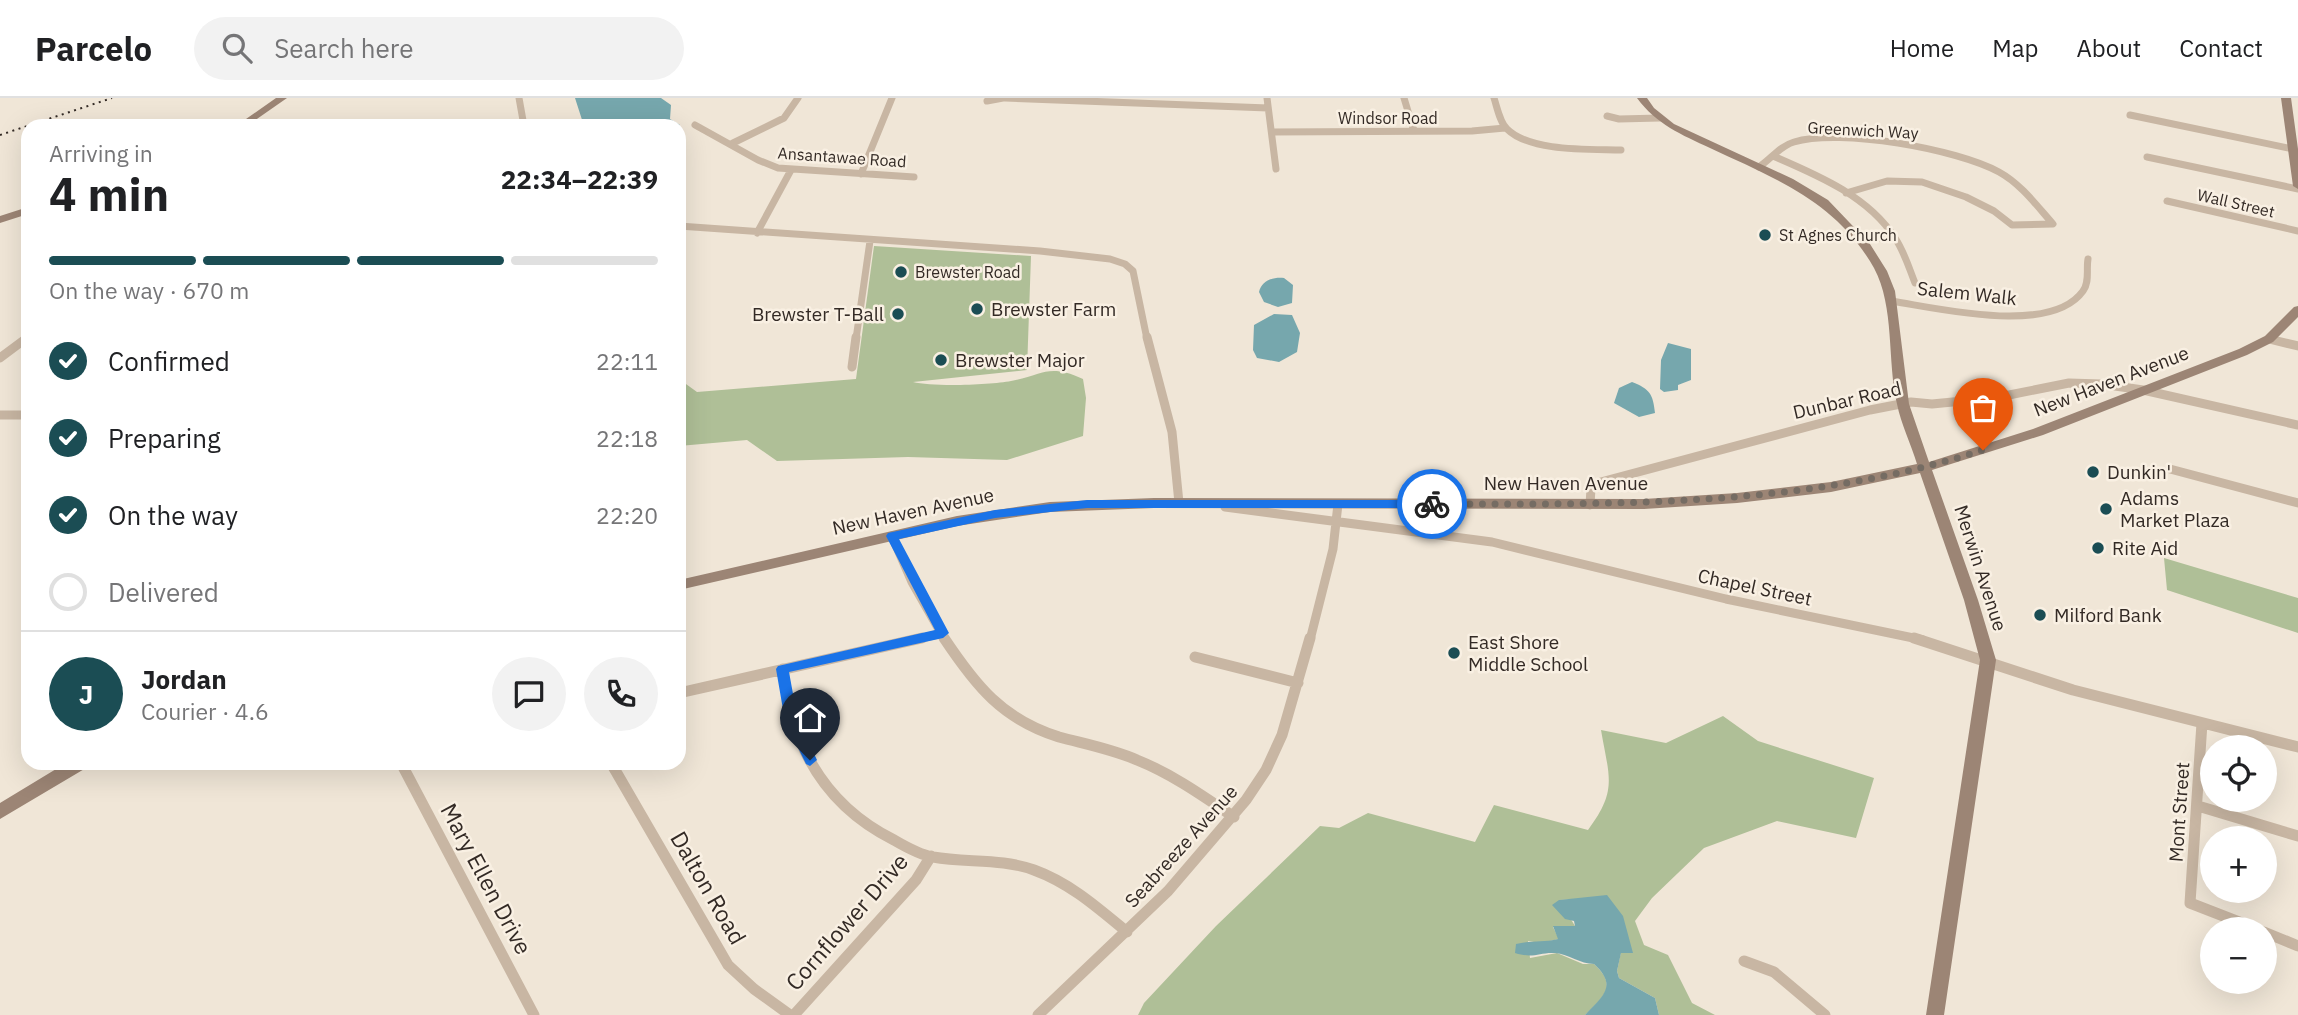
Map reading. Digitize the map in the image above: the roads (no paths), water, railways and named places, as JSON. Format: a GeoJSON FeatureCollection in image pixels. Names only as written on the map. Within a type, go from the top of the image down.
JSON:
{"type":"FeatureCollection","features":[{"type":"Feature","properties":{"kind":"main road"},"geometry":{"type":"LineString","coordinates":[[251,119],[282,98]]}},
{"type":"Feature","properties":{"kind":"main road","name":"Merwin Avenue"},"geometry":{"type":"LineString","coordinates":[[1642,98],[1660,118],[1813,195],[1839,216],[1860,238],[1881,271],[1891,301],[1903,404],[1971,600],[1988,660],[1935,1015]]}},
{"type":"Feature","properties":{"kind":"main road"},"geometry":{"type":"LineString","coordinates":[[2287,98],[2294,123],[2298,188]]}},
{"type":"Feature","properties":{"kind":"main road"},"geometry":{"type":"LineString","coordinates":[[0,220],[21,212]]}},
{"type":"Feature","properties":{"kind":"main road","name":"New Haven Avenue"},"geometry":{"type":"LineString","coordinates":[[686,583],[1018,510],[1098,504],[1179,503],[1590,505],[1699,501],[1844,484],[1925,467],[2038,432],[2244,352],[2269,339],[2298,310]]}},
{"type":"Feature","properties":{"kind":"main road"},"geometry":{"type":"LineString","coordinates":[[0,812],[69,770]]}},
{"type":"Feature","properties":{"kind":"street"},"geometry":{"type":"LineString","coordinates":[[519,98],[523,119]]}},
{"type":"Feature","properties":{"kind":"street"},"geometry":{"type":"LineString","coordinates":[[733,142],[784,118],[798,98]]}},
{"type":"Feature","properties":{"kind":"street"},"geometry":{"type":"LineString","coordinates":[[861,174],[892,98]]}},
{"type":"Feature","properties":{"kind":"street"},"geometry":{"type":"LineString","coordinates":[[987,101],[1004,98],[1105,100],[1268,108]]}},
{"type":"Feature","properties":{"kind":"street"},"geometry":{"type":"LineString","coordinates":[[1266,98],[1276,169]]}},
{"type":"Feature","properties":{"kind":"street"},"geometry":{"type":"LineString","coordinates":[[1404,98],[1414,131]]}},
{"type":"Feature","properties":{"kind":"street"},"geometry":{"type":"LineString","coordinates":[[1494,98],[1505,128],[1520,137],[1542,144],[1621,150]]}},
{"type":"Feature","properties":{"kind":"street"},"geometry":{"type":"LineString","coordinates":[[2130,115],[2295,155]]}},
{"type":"Feature","properties":{"kind":"street"},"geometry":{"type":"LineString","coordinates":[[1607,116],[1619,119],[1660,118]]}},
{"type":"Feature","properties":{"kind":"street","name":"Ansantawae Road"},"geometry":{"type":"LineString","coordinates":[[695,125],[716,132],[765,164],[791,170],[914,177]]}},
{"type":"Feature","properties":{"kind":"street","name":"Windsor Road"},"geometry":{"type":"LineString","coordinates":[[1272,132],[1484,131],[1505,128]]}},
{"type":"Feature","properties":{"kind":"street","name":"Greenwich Way"},"geometry":{"type":"LineString","coordinates":[[1759,167],[1790,144],[1812,139],[1898,143],[1924,148],[1986,165],[2008,177],[2053,224],[2011,224],[1997,213],[1966,197],[1922,182],[1887,181],[1846,193]]}},
{"type":"Feature","properties":{"kind":"street"},"geometry":{"type":"LineString","coordinates":[[1773,156],[1846,193],[1874,216],[1895,238],[1915,283]]}},
{"type":"Feature","properties":{"kind":"street"},"geometry":{"type":"LineString","coordinates":[[2147,157],[2298,188]]}},
{"type":"Feature","properties":{"kind":"street"},"geometry":{"type":"LineString","coordinates":[[757,233],[791,170]]}},
{"type":"Feature","properties":{"kind":"street","name":"Wall Street"},"geometry":{"type":"LineString","coordinates":[[2167,201],[2298,231]]}},
{"type":"Feature","properties":{"kind":"street"},"geometry":{"type":"LineString","coordinates":[[686,227],[1072,254],[1110,259],[1131,269],[1136,279],[1150,351],[1172,432],[1179,503]]}},
{"type":"Feature","properties":{"kind":"street"},"geometry":{"type":"LineString","coordinates":[[1860,238],[1895,238]]}},
{"type":"Feature","properties":{"kind":"street"},"geometry":{"type":"LineString","coordinates":[[852,367],[870,241]]}},
{"type":"Feature","properties":{"kind":"street","name":"Salem Walk"},"geometry":{"type":"LineString","coordinates":[[1891,301],[1991,315],[2040,313],[2067,304],[2081,294],[2088,280],[2085,267],[2088,259]]}},
{"type":"Feature","properties":{"kind":"street"},"geometry":{"type":"LineString","coordinates":[[2269,339],[2298,346]]}},
{"type":"Feature","properties":{"kind":"street"},"geometry":{"type":"LineString","coordinates":[[0,358],[21,342]]}},
{"type":"Feature","properties":{"kind":"street","name":"Dunbar Road"},"geometry":{"type":"LineString","coordinates":[[1590,505],[1591,488],[1606,480],[1780,433],[1903,404],[1994,398],[2069,383],[2143,390],[2298,425]]}},
{"type":"Feature","properties":{"kind":"street"},"geometry":{"type":"LineString","coordinates":[[0,415],[21,415]]}},
{"type":"Feature","properties":{"kind":"street"},"geometry":{"type":"LineString","coordinates":[[2170,469],[2298,503]]}},
{"type":"Feature","properties":{"kind":"street","name":"Chapel Street"},"geometry":{"type":"LineString","coordinates":[[1196,503],[1492,542],[1714,597],[1920,639],[2073,690],[2298,747]]}},
{"type":"Feature","properties":{"kind":"street","name":"Seabreeze Avenue"},"geometry":{"type":"LineString","coordinates":[[1038,1015],[1183,876],[1256,787],[1274,754],[1298,683],[1338,522],[1338,504]]}},
{"type":"Feature","properties":{"kind":"street"},"geometry":{"type":"LineString","coordinates":[[892,536],[966,673],[985,695],[1011,716],[1040,730],[1133,758],[1157,769],[1181,781],[1234,817]]}},
{"type":"Feature","properties":{"kind":"street"},"geometry":{"type":"LineString","coordinates":[[686,691],[943,633]]}},
{"type":"Feature","properties":{"kind":"street"},"geometry":{"type":"LineString","coordinates":[[1195,656],[1298,683]]}},
{"type":"Feature","properties":{"kind":"street"},"geometry":{"type":"LineString","coordinates":[[783,669],[788,709],[802,747],[855,818],[878,833],[931,856],[992,861],[1035,870],[1084,896],[1127,932]]}},
{"type":"Feature","properties":{"kind":"street","name":"Mont Street"},"geometry":{"type":"LineString","coordinates":[[2202,723],[2190,903],[2226,917]]}},
{"type":"Feature","properties":{"kind":"street","name":"Mary Ellen Drive"},"geometry":{"type":"LineString","coordinates":[[405,770],[534,1015]]}},
{"type":"Feature","properties":{"kind":"street","name":"Dalton Road"},"geometry":{"type":"LineString","coordinates":[[615,770],[728,965],[754,989],[792,1015]]}},
{"type":"Feature","properties":{"kind":"street"},"geometry":{"type":"LineString","coordinates":[[2198,806],[2298,835]]}},
{"type":"Feature","properties":{"kind":"street","name":"Cornflower Drive"},"geometry":{"type":"LineString","coordinates":[[792,1015],[916,880],[931,856]]}},
{"type":"Feature","properties":{"kind":"street"},"geometry":{"type":"LineString","coordinates":[[2277,937],[2298,946]]}},
{"type":"Feature","properties":{"kind":"street"},"geometry":{"type":"LineString","coordinates":[[1744,961],[1774,972],[1825,1015]]}},
{"type":"Feature","properties":{"kind":"water"},"geometry":{"type":"Polygon","coordinates":[[[575,98],[661,98],[671,105],[670,119],[582,119],[575,98]]]}},
{"type":"Feature","properties":{"kind":"water"},"geometry":{"type":"Polygon","coordinates":[[[1284,278],[1293,285],[1292,303],[1278,307],[1264,302],[1259,292],[1265,282],[1284,278]]]}},
{"type":"Feature","properties":{"kind":"water"},"geometry":{"type":"Polygon","coordinates":[[[1274,314],[1292,315],[1300,333],[1297,352],[1279,362],[1257,358],[1253,350],[1254,325],[1274,314]]]}},
{"type":"Feature","properties":{"kind":"water"},"geometry":{"type":"Polygon","coordinates":[[[1668,343],[1691,349],[1691,380],[1678,385],[1678,390],[1664,392],[1660,389],[1661,360],[1668,343]]]}},
{"type":"Feature","properties":{"kind":"water"},"geometry":{"type":"Polygon","coordinates":[[[1632,382],[1650,393],[1655,413],[1639,417],[1614,403],[1619,388],[1632,382]]]}},
{"type":"Feature","properties":{"kind":"water"},"geometry":{"type":"Polygon","coordinates":[[[1607,895],[1623,916],[1633,953],[1621,953],[1617,971],[1619,978],[1655,998],[1659,1015],[1585,1015],[1605,991],[1605,979],[1594,964],[1555,953],[1515,953],[1516,944],[1558,939],[1553,926],[1575,926],[1574,921],[1565,919],[1552,905],[1559,900],[1607,895]]]}},
{"type":"Feature","properties":{"kind":"railway"},"geometry":{"type":"LineString","coordinates":[[48,119],[112,98]]}},
{"type":"Feature","properties":{"kind":"railway"},"geometry":{"type":"LineString","coordinates":[[0,135],[21,128]]}},
{"type":"Feature","properties":{"kind":"place","name":"St Agnes Church"},"geometry":{"type":"Point","coordinates":[1765,235]}},
{"type":"Feature","properties":{"kind":"place","name":"Brewster Road"},"geometry":{"type":"Point","coordinates":[901,272]}},
{"type":"Feature","properties":{"kind":"place","name":"Brewster Farm"},"geometry":{"type":"Point","coordinates":[977,309]}},
{"type":"Feature","properties":{"kind":"place","name":"Brewster T-Ball"},"geometry":{"type":"Point","coordinates":[898,314]}},
{"type":"Feature","properties":{"kind":"place","name":"Brewster Major"},"geometry":{"type":"Point","coordinates":[941,360]}},
{"type":"Feature","properties":{"kind":"place","name":"Dunkin'"},"geometry":{"type":"Point","coordinates":[2093,472]}},
{"type":"Feature","properties":{"kind":"place","name":"Adams Market Plaza"},"geometry":{"type":"Point","coordinates":[2106,509]}},
{"type":"Feature","properties":{"kind":"place","name":"Rite Aid"},"geometry":{"type":"Point","coordinates":[2098,548]}},
{"type":"Feature","properties":{"kind":"place","name":"Milford Bank"},"geometry":{"type":"Point","coordinates":[2040,615]}},
{"type":"Feature","properties":{"kind":"place","name":"East Shore Middle School"},"geometry":{"type":"Point","coordinates":[1454,653]}}]}
